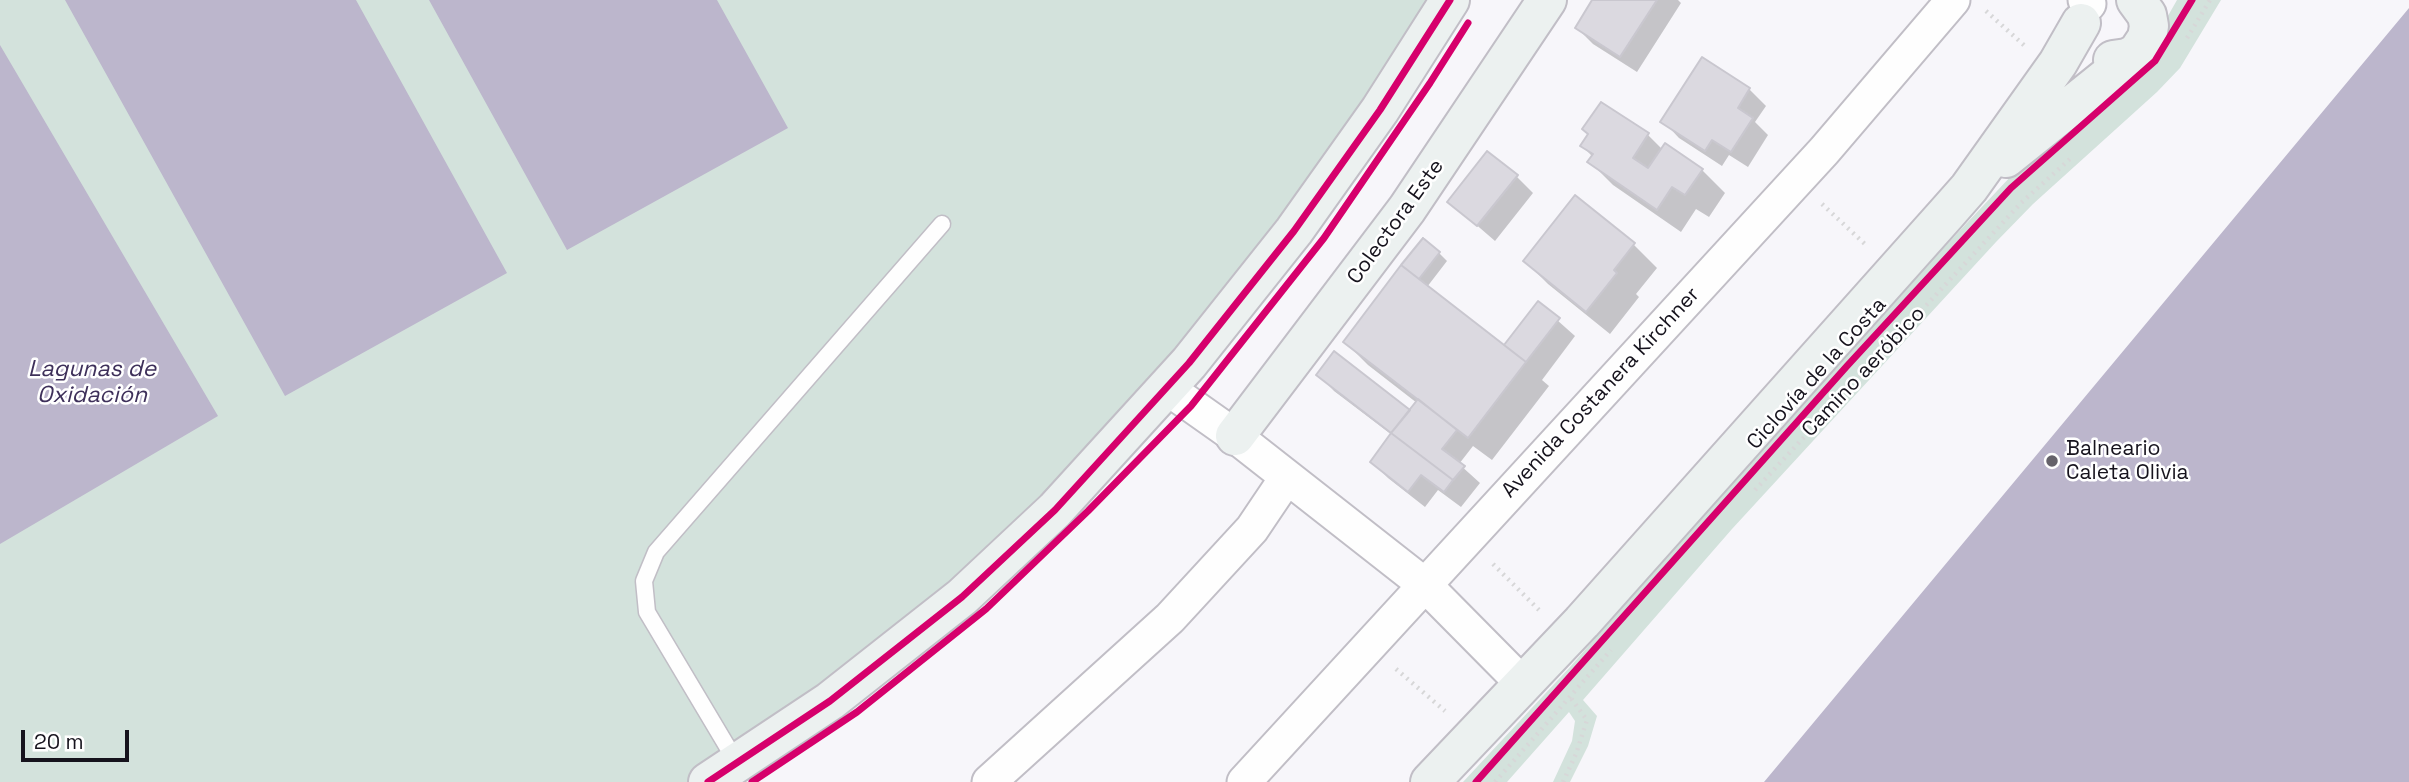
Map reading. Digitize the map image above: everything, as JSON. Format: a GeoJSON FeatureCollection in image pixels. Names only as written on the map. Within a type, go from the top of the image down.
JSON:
{"type":"FeatureCollection","features":[{"type":"Feature","properties":{"kind":"street"},"geometry":{"type":"LineString","coordinates":[[723,773],[830,701],[962,597],[1055,510],[1189,363],[1294,232],[1380,110],[1450,0]]}},
{"type":"Feature","properties":{"kind":"street","name":"Colectora Este"},"geometry":{"type":"LineString","coordinates":[[1235,436],[1408,209],[1547,0]]}},
{"type":"Feature","properties":{"kind":"street"},"geometry":{"type":"LineString","coordinates":[[2136,0],[2147,15],[2155,46]]}},
{"type":"Feature","properties":{"kind":"street"},"geometry":{"type":"LineString","coordinates":[[1969,188],[2155,46],[2161,0]]}},
{"type":"Feature","properties":{"kind":"street","name":"Avenida Costanera Kirchner"},"geometry":{"type":"LineString","coordinates":[[1244,782],[1824,151],[1965,2]]}},
{"type":"Feature","properties":{"kind":"street"},"geometry":{"type":"LineString","coordinates":[[2087,7],[2081,35],[2086,45],[2104,59],[2116,61],[2155,46]]}},
{"type":"Feature","properties":{"kind":"street"},"geometry":{"type":"LineString","coordinates":[[1430,782],[1582,622],[1969,188],[2052,72],[2087,7]]}},
{"type":"Feature","properties":{"kind":"street"},"geometry":{"type":"LineString","coordinates":[[1167,388],[1235,436],[1425,585],[1523,684]]}},
{"type":"Feature","properties":{"kind":"street"},"geometry":{"type":"LineString","coordinates":[[989,782],[1170,618],[1252,529],[1287,477]]}},
{"type":"Feature","properties":{"kind":"lane"},"geometry":{"type":"LineString","coordinates":[[723,773],[647,612],[645,581],[656,552],[942,224]]}},
{"type":"Feature","properties":{"kind":"path"},"geometry":{"type":"LineString","coordinates":[[2155,46],[2210,0]]}},
{"type":"Feature","properties":{"kind":"path"},"geometry":{"type":"LineString","coordinates":[[1965,2],[2052,72]]}},
{"type":"Feature","properties":{"kind":"path"},"geometry":{"type":"LineString","coordinates":[[1818,200],[1872,251]]}},
{"type":"Feature","properties":{"kind":"path"},"geometry":{"type":"LineString","coordinates":[[1492,563],[1546,618]]}},
{"type":"Feature","properties":{"kind":"path"},"geometry":{"type":"LineString","coordinates":[[1495,782],[1614,647]]}},
{"type":"Feature","properties":{"kind":"path"},"geometry":{"type":"LineString","coordinates":[[1387,662],[1454,719]]}},
{"type":"Feature","properties":{"kind":"path"},"geometry":{"type":"LineString","coordinates":[[1563,782],[1587,720],[1570,697]]}},
{"type":"Feature","properties":{"kind":"shaded area"},"geometry":{"type":"Polygon","coordinates":[[[0,0],[1453,0],[1257,279],[962,597],[707,782],[0,782],[0,0]]]}},
{"type":"Feature","properties":{"kind":"shaded area"},"geometry":{"type":"Polygon","coordinates":[[[2177,0],[2221,0],[2180,68],[2033,204],[1996,242],[1732,529],[1583,700],[1597,716],[1588,746],[1570,782],[1553,782],[1572,741],[1575,721],[1569,712],[1507,782],[1463,782],[1570,667],[1851,346],[2013,174],[2148,51],[2177,0]]]}},
{"type":"Feature","properties":{"kind":"water"},"geometry":{"type":"Polygon","coordinates":[[[65,0],[356,0],[507,273],[285,396],[65,0]]]}},
{"type":"Feature","properties":{"kind":"water"},"geometry":{"type":"Polygon","coordinates":[[[429,0],[717,0],[788,128],[567,250],[429,0]]]}},
{"type":"Feature","properties":{"kind":"water"},"geometry":{"type":"Polygon","coordinates":[[[2409,8],[2409,782],[1764,782],[2409,8]]]}},
{"type":"Feature","properties":{"kind":"water","name":"Lagunas de Oxidación"},"geometry":{"type":"Polygon","coordinates":[[[0,45],[218,416],[0,544],[0,45]]]}},
{"type":"Feature","properties":{"kind":"building"},"geometry":{"type":"Polygon","coordinates":[[[1592,0],[1657,0],[1620,57],[1575,28],[1592,0]]]}},
{"type":"Feature","properties":{"kind":"building"},"geometry":{"type":"Polygon","coordinates":[[[1702,57],[1750,88],[1738,108],[1753,118],[1731,152],[1712,140],[1705,151],[1660,122],[1702,57]]]}},
{"type":"Feature","properties":{"kind":"building"},"geometry":{"type":"Polygon","coordinates":[[[1601,102],[1649,133],[1633,158],[1648,168],[1665,143],[1703,169],[1685,195],[1672,187],[1657,210],[1587,162],[1593,154],[1580,146],[1588,134],[1582,129],[1601,102]]]}},
{"type":"Feature","properties":{"kind":"building"},"geometry":{"type":"Polygon","coordinates":[[[1487,151],[1518,175],[1477,226],[1447,202],[1487,151]]]}},
{"type":"Feature","properties":{"kind":"building"},"geometry":{"type":"Polygon","coordinates":[[[1575,195],[1635,243],[1614,270],[1617,273],[1586,312],[1523,261],[1575,195]]]}},
{"type":"Feature","properties":{"kind":"building"},"geometry":{"type":"Polygon","coordinates":[[[1423,238],[1440,252],[1419,279],[1401,265],[1423,238]]]}},
{"type":"Feature","properties":{"kind":"building"},"geometry":{"type":"Polygon","coordinates":[[[1401,265],[1526,362],[1468,438],[1343,342],[1401,265]]]}},
{"type":"Feature","properties":{"kind":"building"},"geometry":{"type":"Polygon","coordinates":[[[1538,301],[1560,318],[1526,362],[1504,345],[1538,301]]]}},
{"type":"Feature","properties":{"kind":"building"},"geometry":{"type":"Polygon","coordinates":[[[1334,351],[1410,410],[1391,433],[1316,375],[1334,351]]]}},
{"type":"Feature","properties":{"kind":"building"},"geometry":{"type":"Polygon","coordinates":[[[1418,399],[1457,430],[1442,449],[1465,466],[1453,480],[1391,433],[1418,399]]]}},
{"type":"Feature","properties":{"kind":"building"},"geometry":{"type":"Polygon","coordinates":[[[1391,433],[1453,480],[1444,492],[1421,475],[1408,492],[1370,462],[1391,433]]]}},
{"type":"Feature","properties":{"kind":"cycle path"},"geometry":{"type":"LineString","coordinates":[[708,782],[830,701],[962,597],[1055,510],[1189,363],[1294,231],[1380,110],[1450,0]]}},
{"type":"Feature","properties":{"kind":"cycle path","name":"Camino aeróbico"},"geometry":{"type":"LineString","coordinates":[[1476,782],[1847,366],[2011,188],[2155,61],[2192,0]]}},
{"type":"Feature","properties":{"kind":"cycle path"},"geometry":{"type":"LineString","coordinates":[[752,782],[857,712],[986,609],[1088,511],[1191,406],[1324,238],[1468,23]]}},
{"type":"Feature","properties":{"kind":"place","name":"Balneario Caleta Olivia"},"geometry":{"type":"Point","coordinates":[2052,461]}}]}
